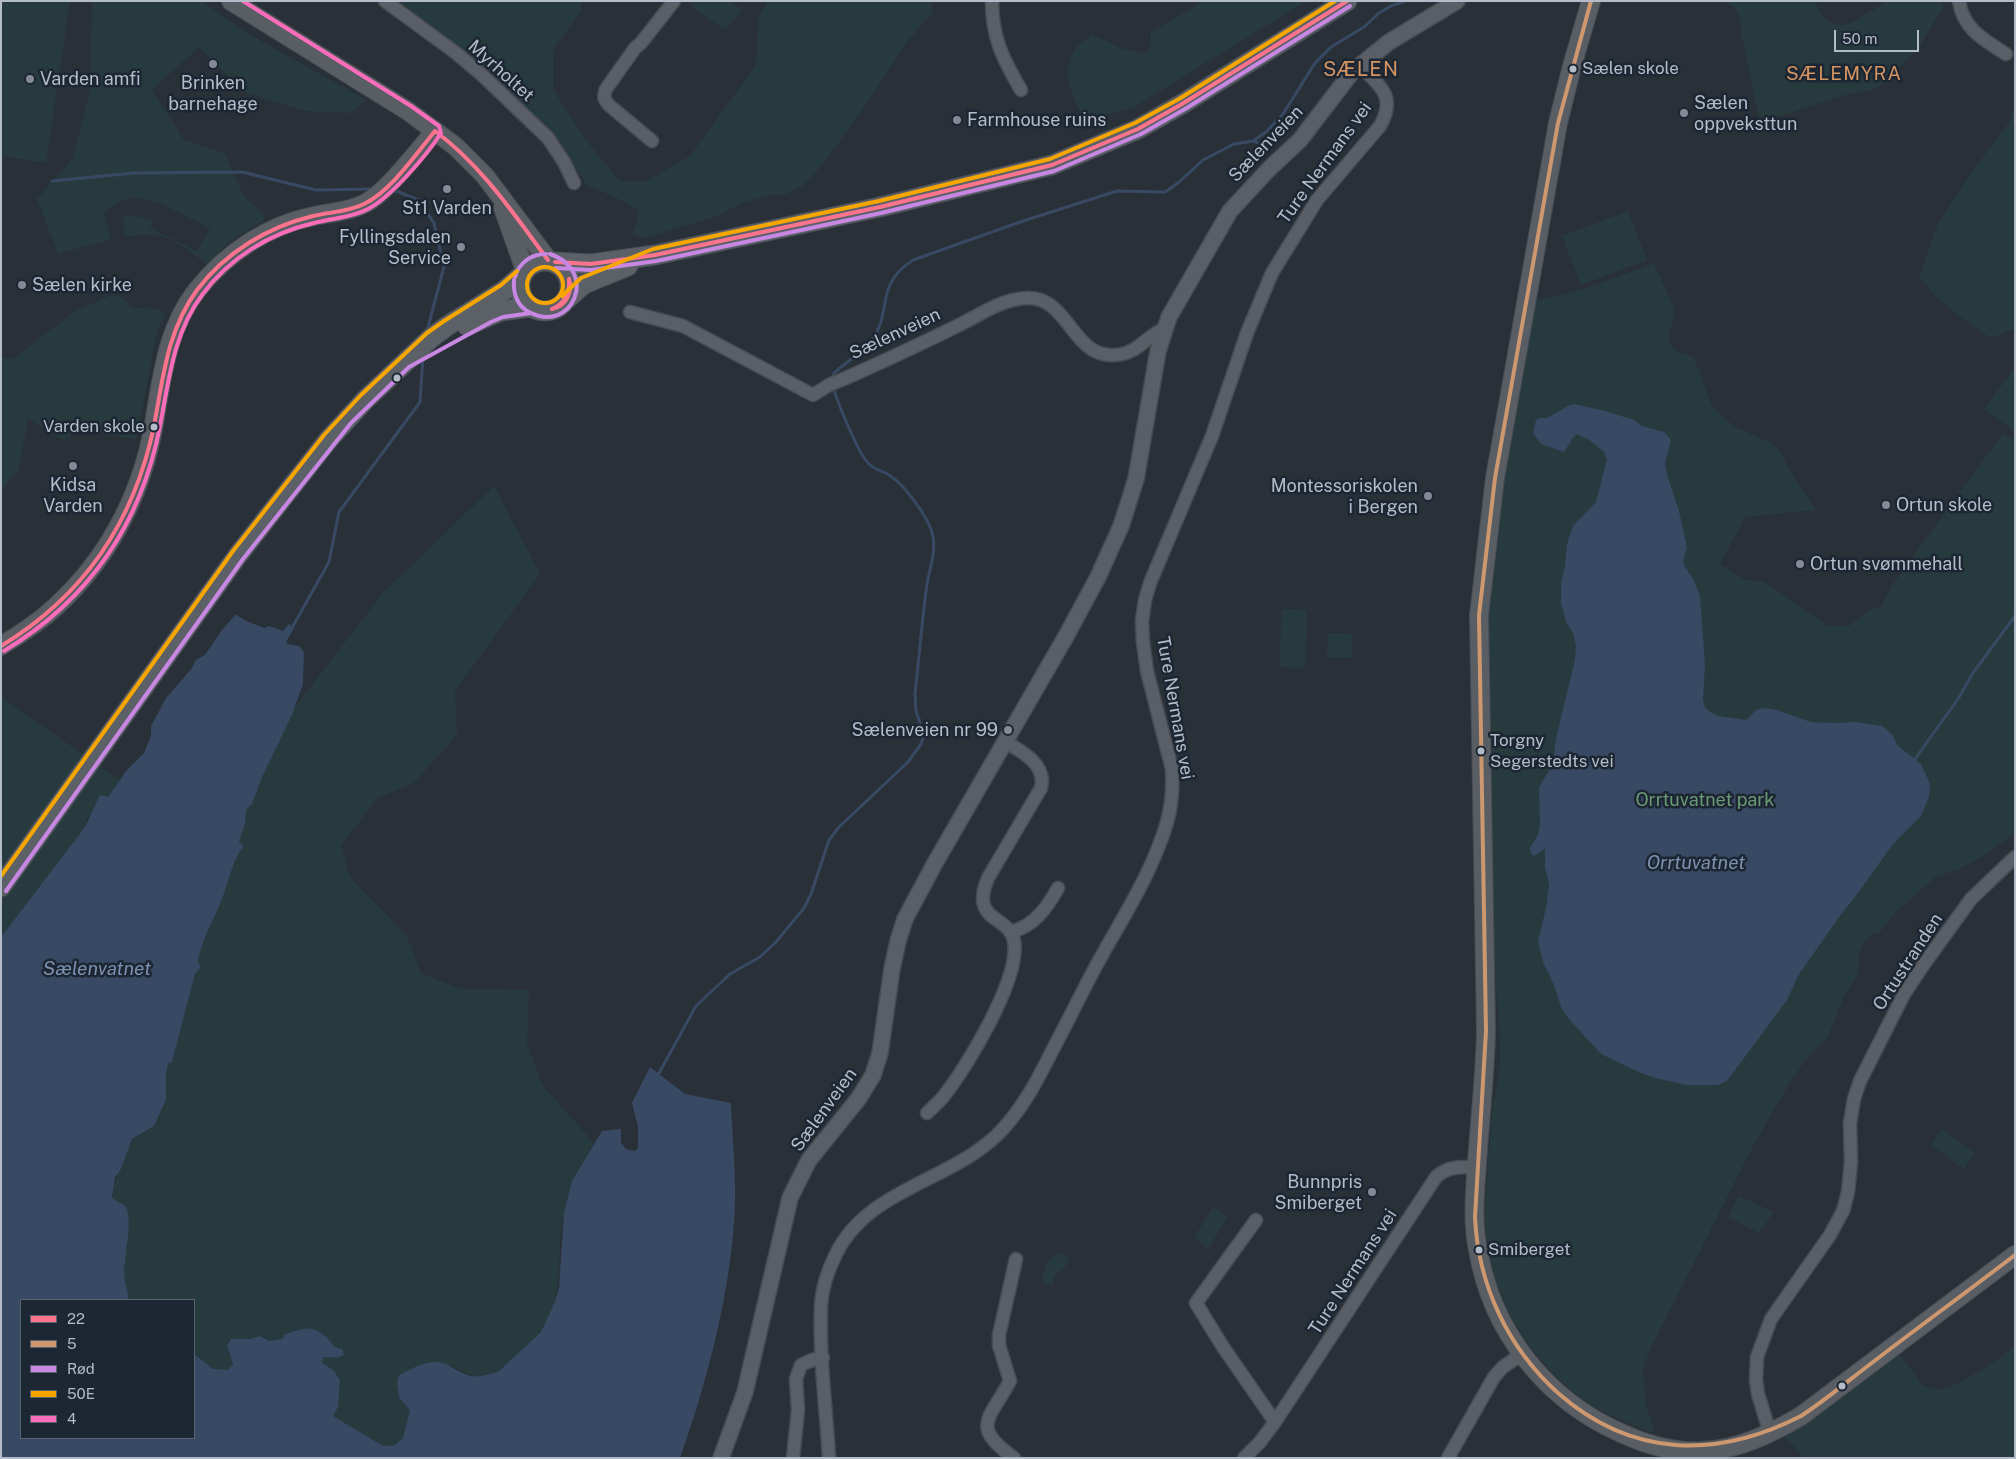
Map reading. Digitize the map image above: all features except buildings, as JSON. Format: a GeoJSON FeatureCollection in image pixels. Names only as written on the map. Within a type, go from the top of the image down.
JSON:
{"type":"FeatureCollection","features":[{"type":"Feature","properties":{"kind":"main road"},"geometry":{"type":"LineString","coordinates":[[231,1],[408,111],[436,131],[469,159],[552,261],[566,271],[569,278],[569,294],[566,300]]}},
{"type":"Feature","properties":{"kind":"main road"},"geometry":{"type":"LineString","coordinates":[[1,887],[272,510],[346,419],[405,362],[447,326],[498,295],[534,263],[552,261],[591,264],[655,255],[880,207],[1052,165],[1138,129],[1347,1]]}},
{"type":"Feature","properties":{"kind":"main road"},"geometry":{"type":"LineString","coordinates":[[1591,1],[1567,83],[1558,123],[1495,478],[1481,583],[1479,693],[1486,1031],[1474,1215],[1482,1274],[1498,1315],[1522,1354],[1540,1376],[1572,1405],[1613,1430],[1659,1447],[1718,1454],[1770,1433],[1801,1416],[2015,1255]]}},
{"type":"Feature","properties":{"kind":"main road"},"geometry":{"type":"LineString","coordinates":[[1,646],[44,616],[65,598],[85,576],[114,536],[126,513],[144,467],[167,351],[182,314],[198,289],[232,255],[284,224],[312,216],[351,209],[371,200],[436,131]]}},
{"type":"Feature","properties":{"kind":"main road"},"geometry":{"type":"LineString","coordinates":[[500,198],[523,273],[520,282],[521,294],[530,306]]}},
{"type":"Feature","properties":{"kind":"main road"},"geometry":{"type":"LineString","coordinates":[[405,362],[488,316],[501,311],[530,306],[545,311],[560,306],[584,284],[655,255]]}},
{"type":"Feature","properties":{"kind":"street","name":"Myrholtet"},"geometry":{"type":"LineString","coordinates":[[385,1],[474,68],[548,138],[564,162],[574,183]]}},
{"type":"Feature","properties":{"kind":"street"},"geometry":{"type":"LineString","coordinates":[[652,141],[610,106],[604,100],[604,95],[606,89],[635,48],[642,43],[674,1]]}},
{"type":"Feature","properties":{"kind":"street"},"geometry":{"type":"LineString","coordinates":[[992,1],[996,42],[1004,61],[1021,90]]}},
{"type":"Feature","properties":{"kind":"street","name":"Sælenveien"},"geometry":{"type":"LineString","coordinates":[[721,1458],[745,1392],[790,1198],[809,1160],[859,1098],[873,1075],[880,1053],[892,969],[898,941],[906,919],[935,862],[1098,577],[1121,526],[1136,479],[1154,370],[1164,329],[1177,302],[1230,211],[1263,175],[1300,140],[1342,84],[1359,65],[1389,42],[1457,1]]}},
{"type":"Feature","properties":{"kind":"street"},"geometry":{"type":"LineString","coordinates":[[1959,1],[1964,19],[1970,28],[1979,37],[2006,54]]}},
{"type":"Feature","properties":{"kind":"street","name":"Ture Nermans vei"},"geometry":{"type":"LineString","coordinates":[[829,1458],[821,1304],[827,1276],[836,1252],[851,1231],[869,1213],[892,1197],[962,1161],[990,1142],[1008,1124],[1037,1080],[1153,859],[1167,821],[1173,784],[1172,769],[1147,671],[1142,621],[1145,600],[1159,560],[1212,436],[1247,333],[1272,272],[1318,200],[1380,126],[1387,114],[1388,106],[1382,89],[1359,65]]}},
{"type":"Feature","properties":{"kind":"street","name":"Sælenveien"},"geometry":{"type":"LineString","coordinates":[[630,312],[683,326],[813,395],[989,309],[1016,299],[1035,298],[1047,302],[1055,308],[1083,342],[1103,355],[1125,354],[1134,350],[1158,331],[1164,329]]}},
{"type":"Feature","properties":{"kind":"street"},"geometry":{"type":"LineString","coordinates":[[927,1113],[942,1097],[992,1018],[1014,964],[1016,950],[1011,932],[991,915],[982,900],[982,892],[988,878],[1041,788],[1043,781],[1038,766],[1029,757],[1005,742]]}},
{"type":"Feature","properties":{"kind":"street","name":"Ortustranden"},"geometry":{"type":"LineString","coordinates":[[1770,1433],[1758,1394],[1756,1380],[1757,1357],[1761,1341],[1771,1320],[1830,1235],[1843,1211],[1852,1162],[1850,1123],[1854,1099],[1860,1081],[1904,994],[1919,971],[1971,899],[2015,857]]}},
{"type":"Feature","properties":{"kind":"street"},"geometry":{"type":"LineString","coordinates":[[1011,932],[1040,916],[1058,888]]}},
{"type":"Feature","properties":{"kind":"street","name":"Ture Nermans vei"},"geometry":{"type":"LineString","coordinates":[[1244,1458],[1260,1442],[1275,1422],[1436,1178],[1444,1171],[1456,1167],[1476,1167]]}},
{"type":"Feature","properties":{"kind":"street"},"geometry":{"type":"LineString","coordinates":[[1256,1220],[1196,1303],[1223,1347],[1275,1422]]}},
{"type":"Feature","properties":{"kind":"street"},"geometry":{"type":"LineString","coordinates":[[1014,1458],[990,1439],[987,1430],[989,1417],[1010,1381],[999,1345],[999,1335],[1016,1259]]}},
{"type":"Feature","properties":{"kind":"street"},"geometry":{"type":"LineString","coordinates":[[1448,1458],[1494,1376],[1503,1367],[1522,1354]]}},
{"type":"Feature","properties":{"kind":"street"},"geometry":{"type":"LineString","coordinates":[[793,1458],[798,1410],[796,1379],[801,1365],[823,1358]]}},
{"type":"Feature","properties":{"kind":"green space","name":"Varden amfi"},"geometry":{"type":"Polygon","coordinates":[[[1,1],[70,1],[46,163],[1,156],[1,1]]]}},
{"type":"Feature","properties":{"kind":"green space"},"geometry":{"type":"Polygon","coordinates":[[[92,1],[201,1],[247,33],[366,100],[351,113],[305,111],[243,92],[199,47],[152,90],[184,140],[225,153],[244,196],[263,213],[265,220],[229,242],[208,265],[176,242],[161,236],[143,235],[124,237],[123,216],[134,215],[154,221],[150,228],[197,251],[210,228],[162,204],[135,197],[118,202],[104,212],[111,240],[58,254],[37,199],[73,158],[90,91],[92,1]]]}},
{"type":"Feature","properties":{"kind":"green space"},"geometry":{"type":"Polygon","coordinates":[[[395,1],[581,1],[581,11],[553,50],[553,89],[586,140],[619,181],[645,182],[690,156],[756,65],[759,17],[768,1],[932,1],[932,13],[907,42],[863,109],[823,164],[804,185],[786,194],[771,195],[741,203],[718,216],[644,238],[632,234],[637,223],[639,211],[625,202],[587,185],[566,150],[482,66],[395,1]]]}},
{"type":"Feature","properties":{"kind":"green space"},"geometry":{"type":"Polygon","coordinates":[[[695,1],[730,1],[742,10],[726,30],[691,7],[695,1]]]}},
{"type":"Feature","properties":{"kind":"green space"},"geometry":{"type":"Polygon","coordinates":[[[1200,1],[1306,1],[1134,107],[1100,117],[1084,118],[1075,101],[1068,74],[1072,56],[1079,45],[1092,34],[1121,48],[1146,54],[1151,45],[1151,32],[1194,7],[1200,1]]]}},
{"type":"Feature","properties":{"kind":"green space"},"geometry":{"type":"Polygon","coordinates":[[[1723,1],[1816,1],[1821,14],[1830,22],[1836,24],[1848,24],[1855,21],[1878,8],[1885,1],[1943,1],[1943,8],[1919,47],[1886,82],[1873,90],[1845,95],[1760,123],[1738,13],[1732,6],[1723,1]]]}},
{"type":"Feature","properties":{"kind":"green space"},"geometry":{"type":"Polygon","coordinates":[[[2015,106],[2015,328],[1991,338],[1952,310],[1919,277],[1938,224],[1969,176],[2010,121],[2015,106]]]}},
{"type":"Feature","properties":{"kind":"green space"},"geometry":{"type":"Polygon","coordinates":[[[1628,211],[1647,260],[1581,285],[1562,236],[1628,211]]]}},
{"type":"Feature","properties":{"kind":"green space","name":"Orrtuvatnet park"},"geometry":{"type":"Polygon","coordinates":[[[1654,263],[1674,309],[1669,339],[1670,345],[1682,353],[1694,357],[1712,406],[1735,427],[1769,442],[1780,451],[1793,476],[1816,510],[1745,517],[1720,564],[1745,580],[1763,581],[1828,626],[1849,626],[1871,609],[1881,607],[1892,585],[2003,433],[2015,441],[2015,833],[1982,857],[1959,869],[1936,877],[1898,910],[1879,933],[1871,935],[1863,944],[1858,955],[1859,966],[1856,978],[1845,994],[1828,1037],[1807,1058],[1777,1104],[1751,1150],[1649,1352],[1643,1369],[1646,1405],[1654,1427],[1652,1433],[1590,1404],[1551,1370],[1518,1329],[1496,1281],[1489,1256],[1486,1214],[1493,1102],[1497,1086],[1500,1052],[1490,807],[1489,605],[1497,517],[1510,430],[1534,300],[1580,290],[1654,263]]]}},
{"type":"Feature","properties":{"kind":"green space"},"geometry":{"type":"Polygon","coordinates":[[[112,295],[123,297],[131,307],[157,309],[166,314],[158,328],[136,440],[104,434],[81,427],[64,440],[28,419],[19,469],[1,491],[1,357],[12,359],[77,310],[112,295]]]}},
{"type":"Feature","properties":{"kind":"green space"},"geometry":{"type":"Polygon","coordinates":[[[2015,367],[2015,432],[1984,409],[2015,367]]]}},
{"type":"Feature","properties":{"kind":"green space"},"geometry":{"type":"Polygon","coordinates":[[[494,486],[540,574],[455,691],[457,735],[414,783],[378,798],[341,845],[350,877],[407,936],[421,973],[461,989],[529,990],[527,1044],[543,1086],[594,1143],[576,1177],[566,1203],[561,1229],[557,1288],[549,1317],[542,1332],[522,1353],[499,1371],[492,1374],[475,1376],[452,1365],[397,1384],[399,1398],[410,1410],[403,1438],[395,1445],[383,1446],[333,1416],[333,1370],[320,1362],[324,1357],[336,1358],[344,1354],[335,1348],[321,1331],[284,1335],[283,1339],[269,1341],[260,1336],[250,1339],[232,1339],[227,1345],[233,1364],[229,1370],[224,1371],[210,1366],[195,1355],[195,1299],[128,1299],[124,1282],[124,1256],[128,1245],[125,1207],[113,1198],[116,1178],[132,1139],[139,1136],[166,1087],[166,1070],[172,1062],[195,974],[201,967],[198,961],[200,953],[234,865],[244,846],[239,841],[245,824],[246,810],[252,804],[261,777],[295,707],[382,594],[494,486]]]}},
{"type":"Feature","properties":{"kind":"green space"},"geometry":{"type":"Polygon","coordinates":[[[1282,609],[1307,610],[1305,668],[1279,667],[1282,609]]]}},
{"type":"Feature","properties":{"kind":"green space"},"geometry":{"type":"Polygon","coordinates":[[[1328,633],[1353,634],[1352,658],[1327,657],[1328,633]]]}},
{"type":"Feature","properties":{"kind":"green space"},"geometry":{"type":"Polygon","coordinates":[[[1,697],[120,780],[108,797],[88,817],[85,827],[1,937],[1,697]]]}},
{"type":"Feature","properties":{"kind":"green space"},"geometry":{"type":"Polygon","coordinates":[[[1942,1129],[1975,1153],[1964,1169],[1931,1145],[1942,1129]]]}},
{"type":"Feature","properties":{"kind":"green space"},"geometry":{"type":"Polygon","coordinates":[[[1739,1196],[1774,1212],[1759,1233],[1728,1217],[1739,1196]]]}},
{"type":"Feature","properties":{"kind":"green space"},"geometry":{"type":"Polygon","coordinates":[[[1214,1206],[1228,1217],[1208,1249],[1194,1237],[1214,1206]]]}},
{"type":"Feature","properties":{"kind":"green space"},"geometry":{"type":"Polygon","coordinates":[[[1060,1253],[1070,1257],[1065,1267],[1054,1277],[1053,1285],[1042,1283],[1048,1261],[1060,1253]]]}},
{"type":"Feature","properties":{"kind":"green space"},"geometry":{"type":"Polygon","coordinates":[[[2015,1345],[2015,1458],[1804,1458],[1784,1435],[1899,1353],[1923,1386],[1940,1389],[1960,1382],[1981,1370],[2015,1345]]]}},
{"type":"Feature","properties":{"kind":"water","name":"Orrtuvatnet"},"geometry":{"type":"Polygon","coordinates":[[[1574,404],[1634,420],[1642,426],[1664,432],[1671,440],[1665,463],[1667,475],[1679,511],[1687,548],[1683,561],[1700,596],[1705,665],[1703,700],[1705,707],[1718,716],[1746,720],[1756,710],[1763,708],[1777,710],[1811,722],[1856,722],[1882,726],[1892,734],[1898,746],[1921,764],[1930,784],[1929,797],[1921,816],[1893,844],[1799,974],[1787,1000],[1727,1081],[1718,1085],[1687,1085],[1655,1078],[1601,1054],[1569,1019],[1561,1007],[1554,985],[1543,962],[1538,941],[1549,885],[1545,867],[1545,849],[1534,856],[1531,854],[1530,848],[1538,835],[1540,824],[1539,787],[1553,764],[1556,738],[1575,660],[1576,646],[1573,633],[1566,622],[1561,603],[1561,582],[1567,544],[1573,526],[1596,502],[1607,459],[1604,452],[1591,441],[1577,434],[1564,452],[1541,444],[1533,433],[1536,420],[1547,418],[1574,404]]]}},
{"type":"Feature","properties":{"kind":"water","name":"Sælenvatnet"},"geometry":{"type":"Polygon","coordinates":[[[236,614],[264,628],[269,626],[283,631],[289,624],[294,628],[286,642],[299,646],[304,652],[303,684],[292,715],[262,777],[252,804],[246,810],[245,824],[239,841],[244,846],[234,865],[200,953],[198,961],[201,967],[195,974],[172,1062],[168,1064],[166,1099],[154,1126],[132,1139],[120,1171],[115,1177],[112,1197],[125,1206],[129,1219],[124,1273],[128,1299],[20,1299],[20,1439],[195,1439],[195,1355],[213,1369],[228,1370],[233,1364],[227,1345],[231,1339],[250,1339],[260,1336],[269,1341],[283,1339],[284,1335],[297,1330],[313,1329],[324,1335],[334,1346],[342,1349],[344,1355],[336,1358],[324,1357],[321,1362],[333,1370],[340,1380],[338,1407],[333,1416],[383,1446],[395,1445],[403,1438],[410,1410],[399,1398],[397,1384],[399,1375],[431,1362],[440,1362],[469,1375],[482,1376],[491,1374],[499,1371],[541,1332],[559,1288],[564,1212],[572,1181],[602,1131],[621,1129],[621,1143],[626,1149],[635,1151],[638,1148],[638,1127],[632,1103],[650,1067],[685,1094],[731,1103],[735,1203],[730,1263],[720,1320],[706,1376],[680,1458],[1,1458],[1,937],[85,827],[100,795],[108,797],[126,771],[144,753],[151,736],[151,726],[166,698],[192,668],[196,660],[205,655],[222,630],[236,614]]]}},
{"type":"Feature","properties":{"kind":"waterway"},"geometry":{"type":"LineString","coordinates":[[832,379],[834,373],[872,340],[882,319],[888,289],[893,279],[901,269],[913,260],[1023,221],[1117,191],[1165,192],[1203,160],[1234,144],[1253,141],[1266,132],[1283,114],[1315,63],[1331,47],[1364,27],[1379,13],[1405,1]]}},
{"type":"Feature","properties":{"kind":"waterway"},"geometry":{"type":"LineString","coordinates":[[1253,141],[1266,146]]}},
{"type":"Feature","properties":{"kind":"waterway"},"geometry":{"type":"LineString","coordinates":[[52,181],[134,173],[242,172],[316,190],[374,189]]}},
{"type":"Feature","properties":{"kind":"waterway"},"geometry":{"type":"LineString","coordinates":[[390,191],[399,192],[418,200],[434,223],[444,267],[427,331]]}},
{"type":"Feature","properties":{"kind":"waterway"},"geometry":{"type":"LineString","coordinates":[[293,626],[329,562],[339,512],[420,402],[423,356]]}},
{"type":"Feature","properties":{"kind":"waterway"},"geometry":{"type":"LineString","coordinates":[[659,1073],[696,1006],[730,974],[760,957],[776,942],[804,908],[811,894],[829,840],[839,827],[908,762],[921,744],[924,735],[916,711],[915,694],[927,584],[933,552],[932,532],[920,509],[901,485],[889,475],[871,466],[865,459],[848,427],[833,385]]}},
{"type":"Feature","properties":{"kind":"waterway"},"geometry":{"type":"LineString","coordinates":[[1915,759],[1958,699],[1973,673],[2015,616]]}},
{"type":"Feature","properties":{"kind":"transit line","name":"4"},"geometry":{"type":"LineString","coordinates":[[4,651],[35,630],[62,608],[86,583],[107,556],[125,527],[140,495],[151,462],[178,341],[184,325],[202,295],[225,270],[266,240],[298,227],[355,214],[377,203],[408,175],[441,133],[439,126],[411,106],[243,1]]}},
{"type":"Feature","properties":{"kind":"transit line","name":"50E"},"geometry":{"type":"LineString","coordinates":[[562,296],[581,278],[653,249],[879,201],[1050,159],[1135,123],[1179,99],[1335,1]]}},
{"type":"Feature","properties":{"kind":"transit line","name":"22"},"geometry":{"type":"LineString","coordinates":[[555,262],[591,264],[655,255],[880,207],[1052,165],[1138,129],[1182,104],[1347,1]]}},
{"type":"Feature","properties":{"kind":"transit line","name":"5"},"geometry":{"type":"LineString","coordinates":[[1591,1],[1558,123],[1495,478],[1479,615],[1486,1031],[1475,1217],[1477,1242],[1489,1291],[1499,1314],[1524,1356],[1558,1393],[1586,1414],[1615,1430],[1645,1440],[1676,1445],[1707,1445],[1738,1440],[1769,1430],[1801,1416],[2015,1255]]}},
{"type":"Feature","properties":{"kind":"transit line","name":"Rød"},"geometry":{"type":"LineString","coordinates":[[555,268],[591,270],[656,261],[881,213],[1054,171],[1141,134],[1185,109],[1350,6]]}},
{"type":"Feature","properties":{"kind":"transit line","name":"22"},"geometry":{"type":"LineString","coordinates":[[435,131],[468,159],[496,191],[548,260]]}},
{"type":"Feature","properties":{"kind":"transit line","name":"22"},"geometry":{"type":"LineString","coordinates":[[1,646],[31,626],[58,604],[102,553],[119,524],[145,461],[173,338],[179,322],[197,290],[220,264],[263,234],[313,216],[358,207],[374,198],[393,181],[435,131]]}},
{"type":"Feature","properties":{"kind":"transit line","name":"Rød"},"geometry":{"type":"LineString","coordinates":[[515,277],[519,268],[526,260],[546,254]]}},
{"type":"Feature","properties":{"kind":"transit line","name":"Rød"},"geometry":{"type":"LineString","coordinates":[[514,280],[514,290],[517,299],[521,306],[529,312],[544,317],[557,315],[568,308],[574,298],[577,286],[574,273],[565,262],[550,254]]}},
{"type":"Feature","properties":{"kind":"transit line","name":"50E"},"geometry":{"type":"LineString","coordinates":[[545,267],[552,268],[558,272],[562,278],[563,285],[562,292],[558,298],[552,302],[545,303],[538,302],[532,298],[528,292],[527,285],[528,278],[532,272],[538,268],[545,267]]}},
{"type":"Feature","properties":{"kind":"transit line","name":"50E"},"geometry":{"type":"LineString","coordinates":[[1,876],[233,551],[324,435],[361,395],[427,333],[501,285],[517,271]]}},
{"type":"Feature","properties":{"kind":"transit line","name":"22"},"geometry":{"type":"LineString","coordinates":[[552,309],[557,307],[566,297],[569,279]]}},
{"type":"Feature","properties":{"kind":"transit line","name":"22"},"geometry":{"type":"LineString","coordinates":[[552,309],[565,302],[570,289],[569,279]]}},
{"type":"Feature","properties":{"kind":"transit line","name":"Rød"},"geometry":{"type":"LineString","coordinates":[[6,891],[243,559],[351,423],[409,367],[491,322],[503,317],[531,313]]}},
{"type":"Feature","properties":{"kind":"place","name":"Brinken barnehage"},"geometry":{"type":"Point","coordinates":[213,64]}},
{"type":"Feature","properties":{"kind":"place","name":"Sælen skole"},"geometry":{"type":"Point","coordinates":[1573,69]}},
{"type":"Feature","properties":{"kind":"place","name":"Varden amfi"},"geometry":{"type":"Point","coordinates":[30,79]}},
{"type":"Feature","properties":{"kind":"place","name":"Sælen oppveksttun"},"geometry":{"type":"Point","coordinates":[1684,113]}},
{"type":"Feature","properties":{"kind":"place","name":"Farmhouse ruins"},"geometry":{"type":"Point","coordinates":[957,120]}},
{"type":"Feature","properties":{"kind":"place","name":"St1 Varden"},"geometry":{"type":"Point","coordinates":[447,189]}},
{"type":"Feature","properties":{"kind":"place","name":"Fyllingsdalen Service"},"geometry":{"type":"Point","coordinates":[461,247]}},
{"type":"Feature","properties":{"kind":"place","name":"Sælen kirke"},"geometry":{"type":"Point","coordinates":[22,285]}},
{"type":"Feature","properties":{"kind":"place","name":"Varden skole"},"geometry":{"type":"Point","coordinates":[154,427]}},
{"type":"Feature","properties":{"kind":"place","name":"Kidsa Varden"},"geometry":{"type":"Point","coordinates":[73,466]}},
{"type":"Feature","properties":{"kind":"place","name":"Montessoriskolen i Bergen"},"geometry":{"type":"Point","coordinates":[1428,496]}},
{"type":"Feature","properties":{"kind":"place","name":"Ortun skole"},"geometry":{"type":"Point","coordinates":[1886,505]}},
{"type":"Feature","properties":{"kind":"place","name":"Ortun svømmehall"},"geometry":{"type":"Point","coordinates":[1800,564]}},
{"type":"Feature","properties":{"kind":"place","name":"Sælenveien nr 99"},"geometry":{"type":"Point","coordinates":[1008,730]}},
{"type":"Feature","properties":{"kind":"place","name":"Torgny Segerstedts vei"},"geometry":{"type":"Point","coordinates":[1481,751]}},
{"type":"Feature","properties":{"kind":"place","name":"Bunnpris Smiberget"},"geometry":{"type":"Point","coordinates":[1372,1192]}},
{"type":"Feature","properties":{"kind":"place","name":"Smiberget"},"geometry":{"type":"Point","coordinates":[1479,1250]}},
{"type":"Feature","properties":{"kind":"district","name":"SÆLEN"},"geometry":{"type":"Point","coordinates":[1361,70]}},
{"type":"Feature","properties":{"kind":"district","name":"SÆLEMYRA"},"geometry":{"type":"Point","coordinates":[1844,74]}}]}
